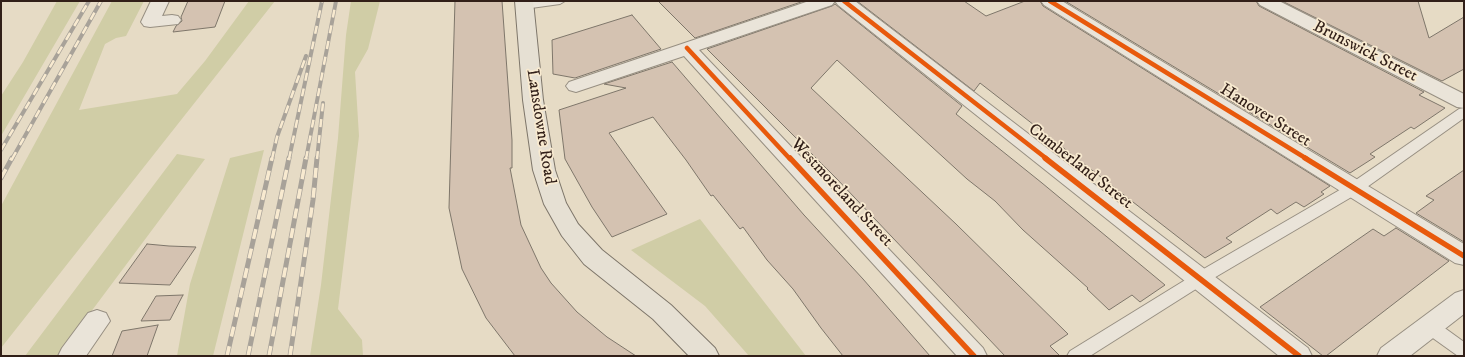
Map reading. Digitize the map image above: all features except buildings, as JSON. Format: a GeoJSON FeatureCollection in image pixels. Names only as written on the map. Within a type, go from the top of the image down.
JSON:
{"type":"FeatureCollection","features":[{"type":"Feature","properties":{"kind":"main road","name":"Lansdowne Road"},"geometry":{"type":"LineString","coordinates":[[524,4],[533,100],[544,170],[555,204],[570,230],[592,257],[662,312],[706,356]]}},
{"type":"Feature","properties":{"kind":"street"},"geometry":{"type":"LineString","coordinates":[[160,1],[150,22],[172,20]]}},
{"type":"Feature","properties":{"kind":"street"},"geometry":{"type":"LineString","coordinates":[[576,86],[826,1]]}},
{"type":"Feature","properties":{"kind":"street","name":"Cumberland Street"},"geometry":{"type":"LineString","coordinates":[[844,1],[1201,278],[1299,356]]}},
{"type":"Feature","properties":{"kind":"street","name":"Hanover Street"},"geometry":{"type":"LineString","coordinates":[[1050,1],[1464,256]]}},
{"type":"Feature","properties":{"kind":"street","name":"Brunswick Street"},"geometry":{"type":"LineString","coordinates":[[1266,1],[1464,102]]}},
{"type":"Feature","properties":{"kind":"street","name":"Westmoreland Street"},"geometry":{"type":"LineString","coordinates":[[687,48],[974,356]]}},
{"type":"Feature","properties":{"kind":"street"},"geometry":{"type":"LineString","coordinates":[[1390,356],[1464,300]]}},
{"type":"Feature","properties":{"kind":"street"},"geometry":{"type":"LineString","coordinates":[[71,356],[97,321]]}},
{"type":"Feature","properties":{"kind":"lane"},"geometry":{"type":"LineString","coordinates":[[524,4],[560,1]]}},
{"type":"Feature","properties":{"kind":"lane"},"geometry":{"type":"LineString","coordinates":[[1076,356],[1201,278],[1354,188],[1464,112]]}},
{"type":"Feature","properties":{"kind":"lane"},"geometry":{"type":"LineString","coordinates":[[1429,326],[1464,351]]}},
{"type":"Feature","properties":{"kind":"shaded area"},"geometry":{"type":"Polygon","coordinates":[[[57,1],[80,1],[1,136],[1,96],[23,62],[57,1]]]}},
{"type":"Feature","properties":{"kind":"shaded area"},"geometry":{"type":"Polygon","coordinates":[[[112,1],[144,1],[126,36],[116,38],[105,44],[79,110],[177,94],[205,61],[249,1],[275,1],[1,348],[1,206],[112,1]]]}},
{"type":"Feature","properties":{"kind":"shaded area"},"geometry":{"type":"Polygon","coordinates":[[[351,1],[380,1],[368,49],[355,72],[359,136],[338,309],[362,340],[363,356],[310,356],[321,285],[338,138],[346,35],[351,1]]]}},
{"type":"Feature","properties":{"kind":"shaded area"},"geometry":{"type":"Polygon","coordinates":[[[264,150],[213,356],[177,356],[190,284],[230,158],[264,150]]]}},
{"type":"Feature","properties":{"kind":"shaded area"},"geometry":{"type":"Polygon","coordinates":[[[177,154],[205,159],[58,356],[25,356],[177,154]]]}},
{"type":"Feature","properties":{"kind":"shaded area"},"geometry":{"type":"Polygon","coordinates":[[[700,219],[806,356],[749,356],[705,306],[631,250],[700,219]]]}},
{"type":"Feature","properties":{"kind":"railway"},"geometry":{"type":"LineString","coordinates":[[1,150],[89,1]]}},
{"type":"Feature","properties":{"kind":"railway"},"geometry":{"type":"LineString","coordinates":[[12,159],[101,1]]}},
{"type":"Feature","properties":{"kind":"railway"},"geometry":{"type":"LineString","coordinates":[[289,159],[322,1]]}},
{"type":"Feature","properties":{"kind":"railway"},"geometry":{"type":"LineString","coordinates":[[306,159],[336,1]]}},
{"type":"Feature","properties":{"kind":"railway"},"geometry":{"type":"LineString","coordinates":[[272,159],[277,137],[306,56]]}},
{"type":"Feature","properties":{"kind":"railway"},"geometry":{"type":"LineString","coordinates":[[317,159],[323,103]]}},
{"type":"Feature","properties":{"kind":"railway"},"geometry":{"type":"LineString","coordinates":[[1,178],[12,158]]}},
{"type":"Feature","properties":{"kind":"railway"},"geometry":{"type":"LineString","coordinates":[[227,356],[272,158]]}},
{"type":"Feature","properties":{"kind":"railway"},"geometry":{"type":"LineString","coordinates":[[248,356],[289,158]]}},
{"type":"Feature","properties":{"kind":"railway"},"geometry":{"type":"LineString","coordinates":[[269,356],[306,158]]}},
{"type":"Feature","properties":{"kind":"railway"},"geometry":{"type":"LineString","coordinates":[[290,356],[313,200],[317,158]]}},
{"type":"Feature","properties":{"kind":"cycle path"},"geometry":{"type":"LineString","coordinates":[[844,1],[1299,356]]}},
{"type":"Feature","properties":{"kind":"cycle path"},"geometry":{"type":"LineString","coordinates":[[1050,1],[1464,256]]}},
{"type":"Feature","properties":{"kind":"cycle path"},"geometry":{"type":"LineString","coordinates":[[687,48],[974,356]]}}]}
